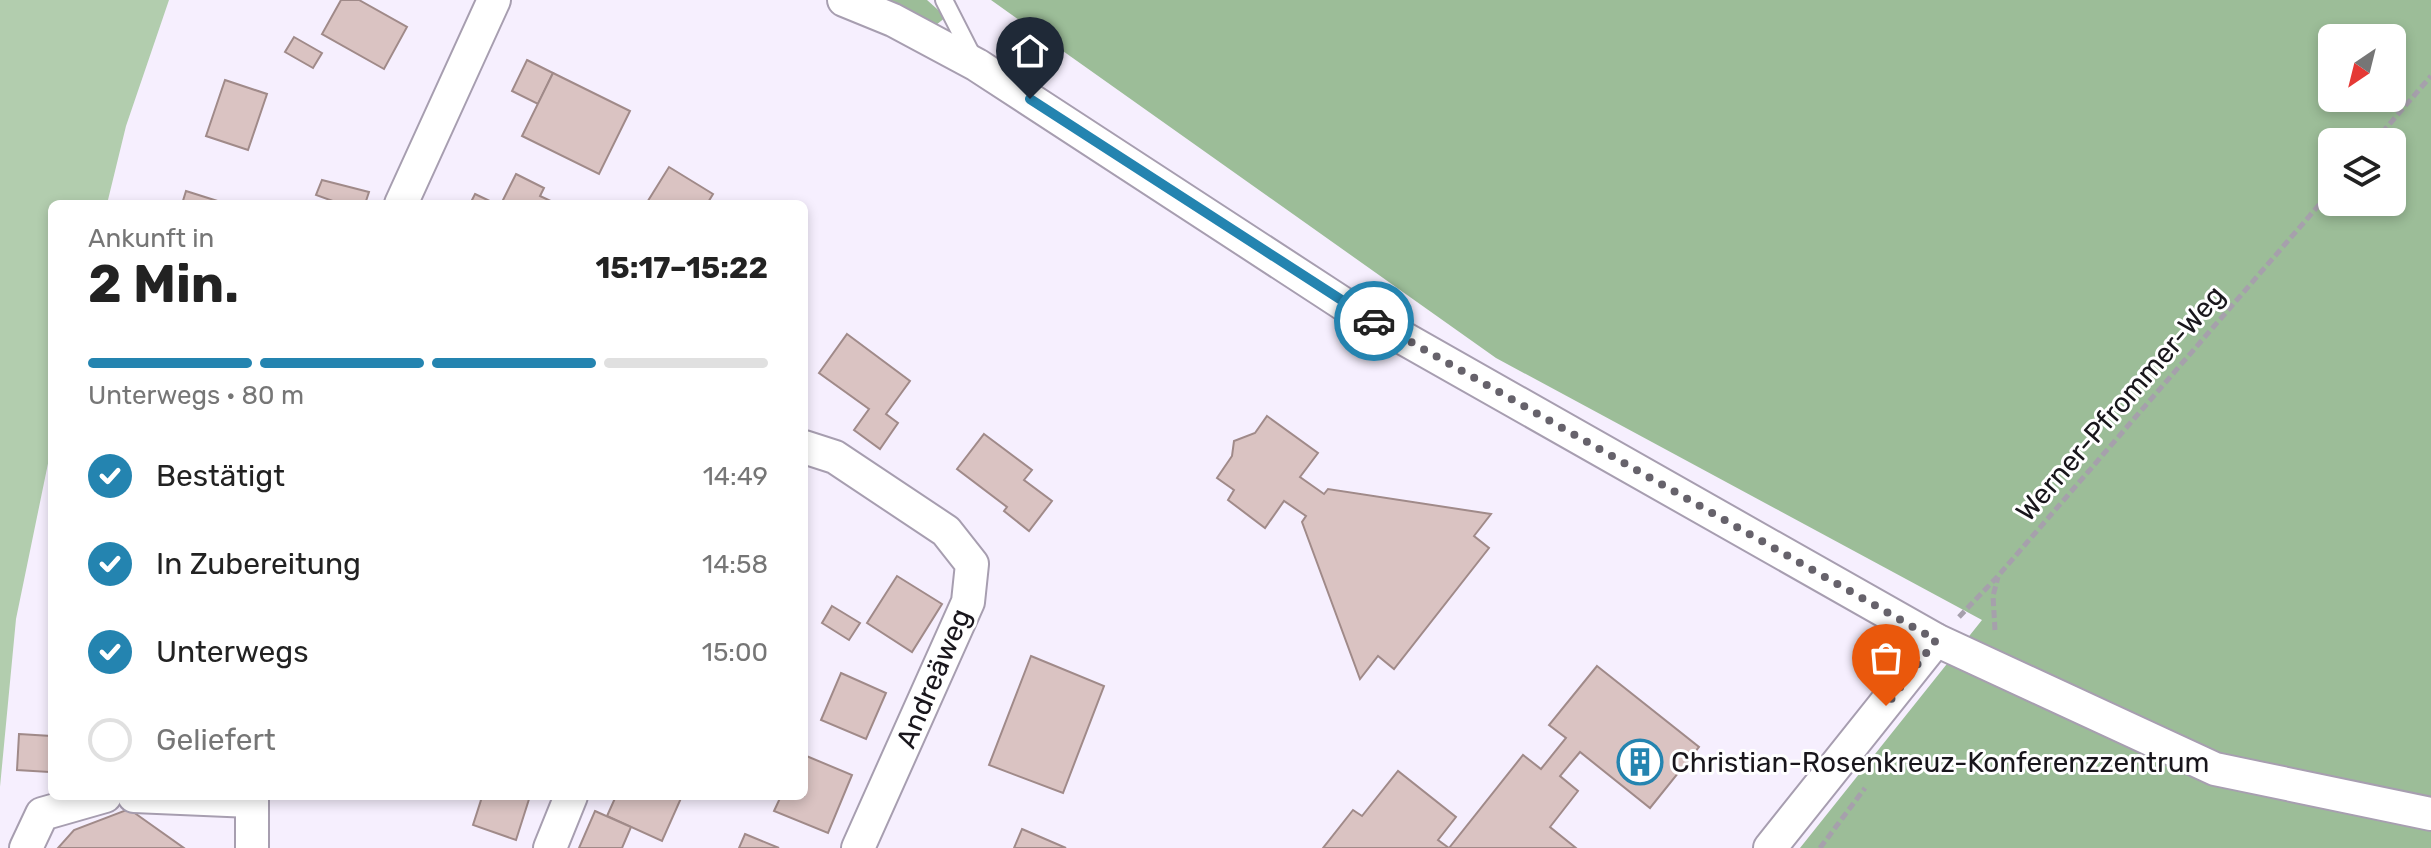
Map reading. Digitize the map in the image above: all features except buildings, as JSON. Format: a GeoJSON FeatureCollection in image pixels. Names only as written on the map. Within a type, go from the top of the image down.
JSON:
{"type":"FeatureCollection","features":[{"type":"Feature","properties":{"kind":"street"},"geometry":{"type":"LineString","coordinates":[[403,200],[494,0]]}},
{"type":"Feature","properties":{"kind":"street"},"geometry":{"type":"LineString","coordinates":[[844,0],[893,20],[977,65],[1345,305],[1936,640],[2215,769],[2431,814]]}},
{"type":"Feature","properties":{"kind":"street","name":"Andreäweg"},"geometry":{"type":"LineString","coordinates":[[808,448],[835,457],[946,531],[972,564],[968,602],[858,848]]}},
{"type":"Feature","properties":{"kind":"street"},"geometry":{"type":"LineString","coordinates":[[1770,848],[1936,640]]}},
{"type":"Feature","properties":{"kind":"street"},"geometry":{"type":"LineString","coordinates":[[26,848],[42,814],[91,800]]}},
{"type":"Feature","properties":{"kind":"street"},"geometry":{"type":"LineString","coordinates":[[252,800],[252,848]]}},
{"type":"Feature","properties":{"kind":"street"},"geometry":{"type":"LineString","coordinates":[[550,848],[569,800]]}},
{"type":"Feature","properties":{"kind":"lane"},"geometry":{"type":"LineString","coordinates":[[944,0],[977,65]]}},
{"type":"Feature","properties":{"kind":"path"},"geometry":{"type":"LineString","coordinates":[[2386,128],[2431,76]]}},
{"type":"Feature","properties":{"kind":"path","name":"Werner-Pfrommer-Weg"},"geometry":{"type":"LineString","coordinates":[[1936,640],[1998,576],[2318,206]]}},
{"type":"Feature","properties":{"kind":"path"},"geometry":{"type":"LineString","coordinates":[[1998,576],[1993,596],[1996,634],[2019,676]]}},
{"type":"Feature","properties":{"kind":"green space"},"geometry":{"type":"Polygon","coordinates":[[[0,0],[169,0],[126,126],[108,200],[48,200],[48,463],[16,619],[0,787],[0,0]]]}},
{"type":"Feature","properties":{"kind":"green space"},"geometry":{"type":"Polygon","coordinates":[[[879,0],[927,0],[946,17],[936,25],[879,0]]]}},
{"type":"Feature","properties":{"kind":"green space"},"geometry":{"type":"Polygon","coordinates":[[[991,0],[2431,0],[2431,848],[1800,848],[1982,620],[1496,358],[991,0]]]}},
{"type":"Feature","properties":{"kind":"way so far"},"geometry":{"type":"LineString","coordinates":[[1374,321],[1936,640],[1886,706]]}},
{"type":"Feature","properties":{"kind":"place","name":"Christian-Rosenkreuz-Konferenzzentrum"},"geometry":{"type":"Point","coordinates":[1640,762]}},
{"type":"Feature","properties":{"kind":"route"},"geometry":{"type":"LineString","coordinates":[[1030,99],[1374,321]]}}]}
